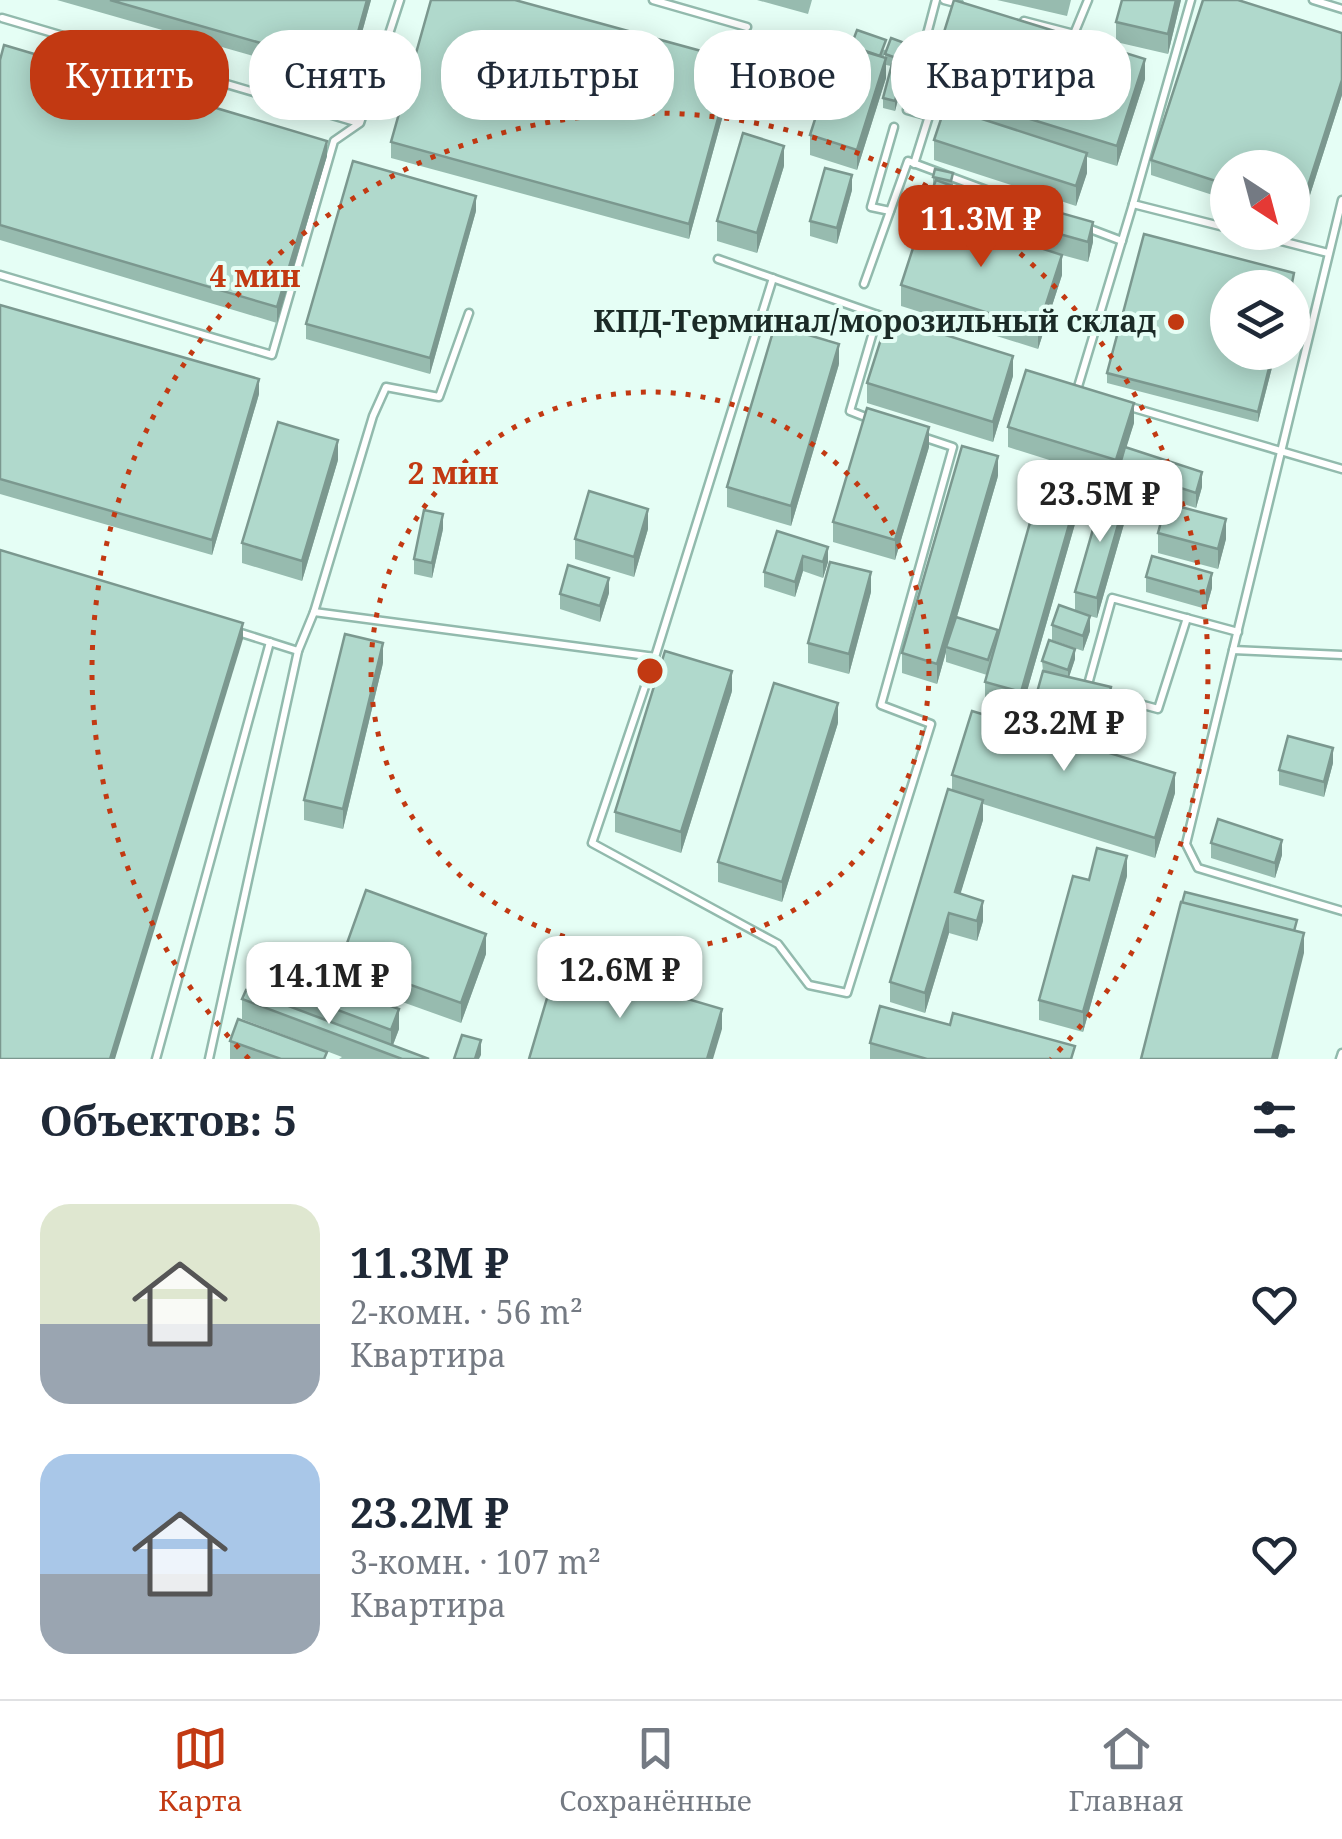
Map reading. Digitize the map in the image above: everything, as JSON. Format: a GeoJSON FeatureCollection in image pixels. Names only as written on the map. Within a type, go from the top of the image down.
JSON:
{"type":"FeatureCollection","features":[{"type":"Feature","properties":{"kind":"lane"},"geometry":{"type":"LineString","coordinates":[[0,275],[272,355],[334,142],[360,123],[400,0]]}},
{"type":"Feature","properties":{"kind":"lane"},"geometry":{"type":"LineString","coordinates":[[653,0],[747,27]]}},
{"type":"Feature","properties":{"kind":"lane"},"geometry":{"type":"LineString","coordinates":[[914,164],[929,116],[907,110],[936,0]]}},
{"type":"Feature","properties":{"kind":"lane"},"geometry":{"type":"LineString","coordinates":[[944,0],[962,5]]}},
{"type":"Feature","properties":{"kind":"lane"},"geometry":{"type":"LineString","coordinates":[[1018,20],[1074,34],[1088,0]]}},
{"type":"Feature","properties":{"kind":"lane"},"geometry":{"type":"LineString","coordinates":[[1095,396],[1074,389],[1122,240],[1191,0]]}},
{"type":"Feature","properties":{"kind":"lane"},"geometry":{"type":"LineString","coordinates":[[1314,0],[1342,9]]}},
{"type":"Feature","properties":{"kind":"lane"},"geometry":{"type":"LineString","coordinates":[[2,18],[360,123]]}},
{"type":"Feature","properties":{"kind":"lane"},"geometry":{"type":"LineString","coordinates":[[890,211],[871,206],[894,127]]}},
{"type":"Feature","properties":{"kind":"lane"},"geometry":{"type":"LineString","coordinates":[[864,284],[908,161],[1018,202]]}},
{"type":"Feature","properties":{"kind":"lane"},"geometry":{"type":"LineString","coordinates":[[1342,200],[1186,844],[1198,868],[1342,911]]}},
{"type":"Feature","properties":{"kind":"lane"},"geometry":{"type":"LineString","coordinates":[[1132,204],[1210,224]]}},
{"type":"Feature","properties":{"kind":"lane"},"geometry":{"type":"LineString","coordinates":[[1070,221],[1122,240]]}},
{"type":"Feature","properties":{"kind":"lane"},"geometry":{"type":"LineString","coordinates":[[1310,248],[1328,253]]}},
{"type":"Feature","properties":{"kind":"lane"},"geometry":{"type":"LineString","coordinates":[[718,258],[910,326]]}},
{"type":"Feature","properties":{"kind":"lane"},"geometry":{"type":"LineString","coordinates":[[773,278],[592,843],[778,944],[809,985],[847,993],[931,724],[881,705],[953,447],[919,435]]}},
{"type":"Feature","properties":{"kind":"lane"},"geometry":{"type":"LineString","coordinates":[[209,1059],[298,651],[314,612],[373,416],[386,388],[439,397],[470,313]]}},
{"type":"Feature","properties":{"kind":"lane"},"geometry":{"type":"LineString","coordinates":[[878,315],[850,412],[884,423]]}},
{"type":"Feature","properties":{"kind":"lane"},"geometry":{"type":"LineString","coordinates":[[1112,402],[1342,469]]}},
{"type":"Feature","properties":{"kind":"lane"},"geometry":{"type":"LineString","coordinates":[[1187,618],[1158,709],[1086,689],[1112,598],[1187,618],[1238,632]]}},
{"type":"Feature","properties":{"kind":"lane"},"geometry":{"type":"LineString","coordinates":[[314,612],[654,657]]}},
{"type":"Feature","properties":{"kind":"lane"},"geometry":{"type":"LineString","coordinates":[[234,630],[298,651]]}},
{"type":"Feature","properties":{"kind":"lane"},"geometry":{"type":"LineString","coordinates":[[156,1059],[270,642]]}},
{"type":"Feature","properties":{"kind":"lane"},"geometry":{"type":"LineString","coordinates":[[1233,650],[1342,655]]}},
{"type":"Feature","properties":{"kind":"building"},"geometry":{"type":"Polygon","coordinates":[[[110,0],[367,0],[359,30],[249,30],[249,40],[229,34],[229,30],[215,30],[110,0]]]}},
{"type":"Feature","properties":{"kind":"building"},"geometry":{"type":"Polygon","coordinates":[[[431,0],[515,0],[624,30],[441,30],[441,120],[674,120],[674,44],[694,49],[694,120],[718,120],[689,224],[391,142],[397,120],[421,120],[421,36],[431,0]]]}},
{"type":"Feature","properties":{"kind":"building"},"geometry":{"type":"Polygon","coordinates":[[[954,0],[1051,30],[945,30],[954,0]]]}},
{"type":"Feature","properties":{"kind":"building"},"geometry":{"type":"Polygon","coordinates":[[[1122,0],[1176,0],[1168,34],[1116,22],[1122,0]]]}},
{"type":"Feature","properties":{"kind":"building"},"geometry":{"type":"Polygon","coordinates":[[[1203,0],[1238,0],[1342,33],[1342,80],[1310,180],[1310,150],[1210,150],[1210,179],[1151,160],[1203,0]]]}},
{"type":"Feature","properties":{"kind":"building"},"geometry":{"type":"Polygon","coordinates":[[[871,35],[886,40],[880,56],[871,53],[871,35]]]}},
{"type":"Feature","properties":{"kind":"building"},"geometry":{"type":"Polygon","coordinates":[[[4,45],[30,53],[30,120],[229,120],[229,112],[327,141],[277,307],[0,225],[0,60],[4,45]]]}},
{"type":"Feature","properties":{"kind":"building"},"geometry":{"type":"Polygon","coordinates":[[[871,54],[886,58],[871,106],[871,54]]]}},
{"type":"Feature","properties":{"kind":"building"},"geometry":{"type":"Polygon","coordinates":[[[1131,55],[1145,59],[1131,102],[1131,55]]]}},
{"type":"Feature","properties":{"kind":"building"},"geometry":{"type":"Polygon","coordinates":[[[891,68],[891,100],[883,98],[891,68]]]}},
{"type":"Feature","properties":{"kind":"building"},"geometry":{"type":"Polygon","coordinates":[[[815,120],[866,120],[857,150],[810,135],[815,120]]]}},
{"type":"Feature","properties":{"kind":"building"},"geometry":{"type":"Polygon","coordinates":[[[941,120],[985,120],[1087,153],[1076,186],[934,140],[941,120]]]}},
{"type":"Feature","properties":{"kind":"building"},"geometry":{"type":"Polygon","coordinates":[[[1033,120],[1125,120],[1117,146],[1033,120]]]}},
{"type":"Feature","properties":{"kind":"building"},"geometry":{"type":"Polygon","coordinates":[[[743,133],[784,146],[757,233],[717,221],[743,133]]]}},
{"type":"Feature","properties":{"kind":"building"},"geometry":{"type":"Polygon","coordinates":[[[353,161],[476,196],[430,358],[306,324],[353,161]]]}},
{"type":"Feature","properties":{"kind":"building"},"geometry":{"type":"Polygon","coordinates":[[[825,168],[852,175],[837,228],[810,221],[825,168]]]}},
{"type":"Feature","properties":{"kind":"building"},"geometry":{"type":"Polygon","coordinates":[[[935,169],[953,173],[951,181],[933,177],[935,169]]]}},
{"type":"Feature","properties":{"kind":"building"},"geometry":{"type":"Polygon","coordinates":[[[936,180],[966,191],[955,221],[924,210],[936,180]]]}},
{"type":"Feature","properties":{"kind":"building"},"geometry":{"type":"Polygon","coordinates":[[[969,187],[1093,222],[1088,242],[963,207],[969,187]]]}},
{"type":"Feature","properties":{"kind":"building"},"geometry":{"type":"Polygon","coordinates":[[[925,211],[1062,255],[1038,329],[901,285],[925,211]]]}},
{"type":"Feature","properties":{"kind":"building","name":"КПД-Терминал/морозильный склад"},"geometry":{"type":"Polygon","coordinates":[[[1144,234],[1282,270],[1210,270],[1210,370],[1268,370],[1258,412],[1107,373],[1144,234]]]}},
{"type":"Feature","properties":{"kind":"building"},"geometry":{"type":"Polygon","coordinates":[[[0,305],[259,379],[212,540],[0,479],[0,305]]]}},
{"type":"Feature","properties":{"kind":"building"},"geometry":{"type":"Polygon","coordinates":[[[888,317],[1013,356],[993,422],[867,383],[888,317]]]}},
{"type":"Feature","properties":{"kind":"building"},"geometry":{"type":"Polygon","coordinates":[[[775,325],[839,344],[791,506],[727,487],[775,325]]]}},
{"type":"Feature","properties":{"kind":"building"},"geometry":{"type":"Polygon","coordinates":[[[1026,370],[1134,403],[1116,460],[1008,427],[1026,370]]]}},
{"type":"Feature","properties":{"kind":"building"},"geometry":{"type":"Polygon","coordinates":[[[867,408],[929,427],[895,540],[833,522],[867,408]]]}},
{"type":"Feature","properties":{"kind":"building"},"geometry":{"type":"Polygon","coordinates":[[[278,422],[338,440],[302,561],[242,543],[278,422]]]}},
{"type":"Feature","properties":{"kind":"building"},"geometry":{"type":"Polygon","coordinates":[[[962,446],[998,456],[937,664],[902,653],[962,446]]]}},
{"type":"Feature","properties":{"kind":"building"},"geometry":{"type":"Polygon","coordinates":[[[1125,447],[1202,472],[1196,493],[1119,468],[1125,447]]]}},
{"type":"Feature","properties":{"kind":"building"},"geometry":{"type":"Polygon","coordinates":[[[1044,473],[1081,483],[1021,692],[985,682],[1044,473]]]}},
{"type":"Feature","properties":{"kind":"building"},"geometry":{"type":"Polygon","coordinates":[[[589,491],[648,509],[634,557],[575,539],[589,491]]]}},
{"type":"Feature","properties":{"kind":"building"},"geometry":{"type":"Polygon","coordinates":[[[1104,491],[1126,497],[1097,598],[1075,592],[1104,491]]]}},
{"type":"Feature","properties":{"kind":"building"},"geometry":{"type":"Polygon","coordinates":[[[1166,503],[1226,519],[1218,549],[1158,533],[1166,503]]]}},
{"type":"Feature","properties":{"kind":"building"},"geometry":{"type":"Polygon","coordinates":[[[424,510],[443,514],[432,563],[414,559],[424,510]]]}},
{"type":"Feature","properties":{"kind":"building"},"geometry":{"type":"Polygon","coordinates":[[[777,531],[828,547],[823,562],[803,556],[795,582],[764,572],[777,531]]]}},
{"type":"Feature","properties":{"kind":"building"},"geometry":{"type":"Polygon","coordinates":[[[0,550],[243,623],[110,1059],[0,1059],[0,550]]]}},
{"type":"Feature","properties":{"kind":"building"},"geometry":{"type":"Polygon","coordinates":[[[1152,556],[1212,573],[1206,594],[1146,577],[1152,556]]]}},
{"type":"Feature","properties":{"kind":"building"},"geometry":{"type":"Polygon","coordinates":[[[830,562],[871,572],[849,654],[808,643],[830,562]]]}},
{"type":"Feature","properties":{"kind":"building"},"geometry":{"type":"Polygon","coordinates":[[[568,565],[609,578],[600,606],[560,594],[568,565]]]}},
{"type":"Feature","properties":{"kind":"building"},"geometry":{"type":"Polygon","coordinates":[[[1059,605],[1090,616],[1083,636],[1052,625],[1059,605]]]}},
{"type":"Feature","properties":{"kind":"building"},"geometry":{"type":"Polygon","coordinates":[[[956,617],[998,630],[988,660],[946,647],[956,617]]]}},
{"type":"Feature","properties":{"kind":"building"},"geometry":{"type":"Polygon","coordinates":[[[345,634],[383,643],[343,809],[304,800],[345,634]]]}},
{"type":"Feature","properties":{"kind":"building"},"geometry":{"type":"Polygon","coordinates":[[[1049,640],[1075,649],[1068,670],[1042,661],[1049,640]]]}},
{"type":"Feature","properties":{"kind":"building"},"geometry":{"type":"Polygon","coordinates":[[[665,651],[732,671],[681,832],[615,812],[665,651]]]}},
{"type":"Feature","properties":{"kind":"building"},"geometry":{"type":"Polygon","coordinates":[[[1043,671],[1111,687],[1105,713],[1036,696],[1043,671]]]}},
{"type":"Feature","properties":{"kind":"building"},"geometry":{"type":"Polygon","coordinates":[[[774,683],[838,703],[782,882],[718,862],[774,683]]]}},
{"type":"Feature","properties":{"kind":"building"},"geometry":{"type":"Polygon","coordinates":[[[972,711],[1175,773],[1155,838],[952,775],[972,711]]]}},
{"type":"Feature","properties":{"kind":"building"},"geometry":{"type":"Polygon","coordinates":[[[1288,736],[1333,748],[1324,782],[1279,770],[1288,736]]]}},
{"type":"Feature","properties":{"kind":"building"},"geometry":{"type":"Polygon","coordinates":[[[948,789],[983,800],[955,892],[983,901],[977,921],[949,913],[925,993],[890,982],[948,789]]]}},
{"type":"Feature","properties":{"kind":"building"},"geometry":{"type":"Polygon","coordinates":[[[1218,819],[1282,840],[1275,863],[1211,843],[1218,819]]]}},
{"type":"Feature","properties":{"kind":"building"},"geometry":{"type":"Polygon","coordinates":[[[1097,848],[1127,856],[1083,1012],[1039,1000],[1073,876],[1089,880],[1097,848]]]}},
{"type":"Feature","properties":{"kind":"building"},"geometry":{"type":"Polygon","coordinates":[[[366,890],[486,934],[461,1003],[341,960],[366,890]]]}},
{"type":"Feature","properties":{"kind":"building"},"geometry":{"type":"Polygon","coordinates":[[[1185,892],[1297,920],[1294,931],[1182,903],[1185,892]]]}},
{"type":"Feature","properties":{"kind":"building"},"geometry":{"type":"Polygon","coordinates":[[[1181,902],[1304,933],[1272,1059],[1141,1059],[1181,902]]]}},
{"type":"Feature","properties":{"kind":"building"},"geometry":{"type":"Polygon","coordinates":[[[558,961],[722,1009],[707,1059],[529,1059],[558,961]]]}},
{"type":"Feature","properties":{"kind":"building"},"geometry":{"type":"Polygon","coordinates":[[[279,964],[399,1009],[391,1030],[271,985],[279,964]]]}},
{"type":"Feature","properties":{"kind":"building"},"geometry":{"type":"Polygon","coordinates":[[[246,990],[429,1059],[402,1059],[242,999],[246,990]]]}},
{"type":"Feature","properties":{"kind":"building"},"geometry":{"type":"Polygon","coordinates":[[[880,1006],[950,1025],[953,1013],[1075,1046],[1071,1059],[927,1059],[870,1043],[880,1006]]]}},
{"type":"Feature","properties":{"kind":"building"},"geometry":{"type":"Polygon","coordinates":[[[238,1019],[327,1052],[324,1059],[281,1059],[230,1041],[238,1019]]]}},
{"type":"Feature","properties":{"kind":"building"},"geometry":{"type":"Polygon","coordinates":[[[462,1035],[481,1040],[475,1059],[454,1059],[462,1035]]]}},
{"type":"Feature","properties":{"kind":"place","name":"КПД-Терминал/морозильный склад"},"geometry":{"type":"Point","coordinates":[1176,322]}}]}
